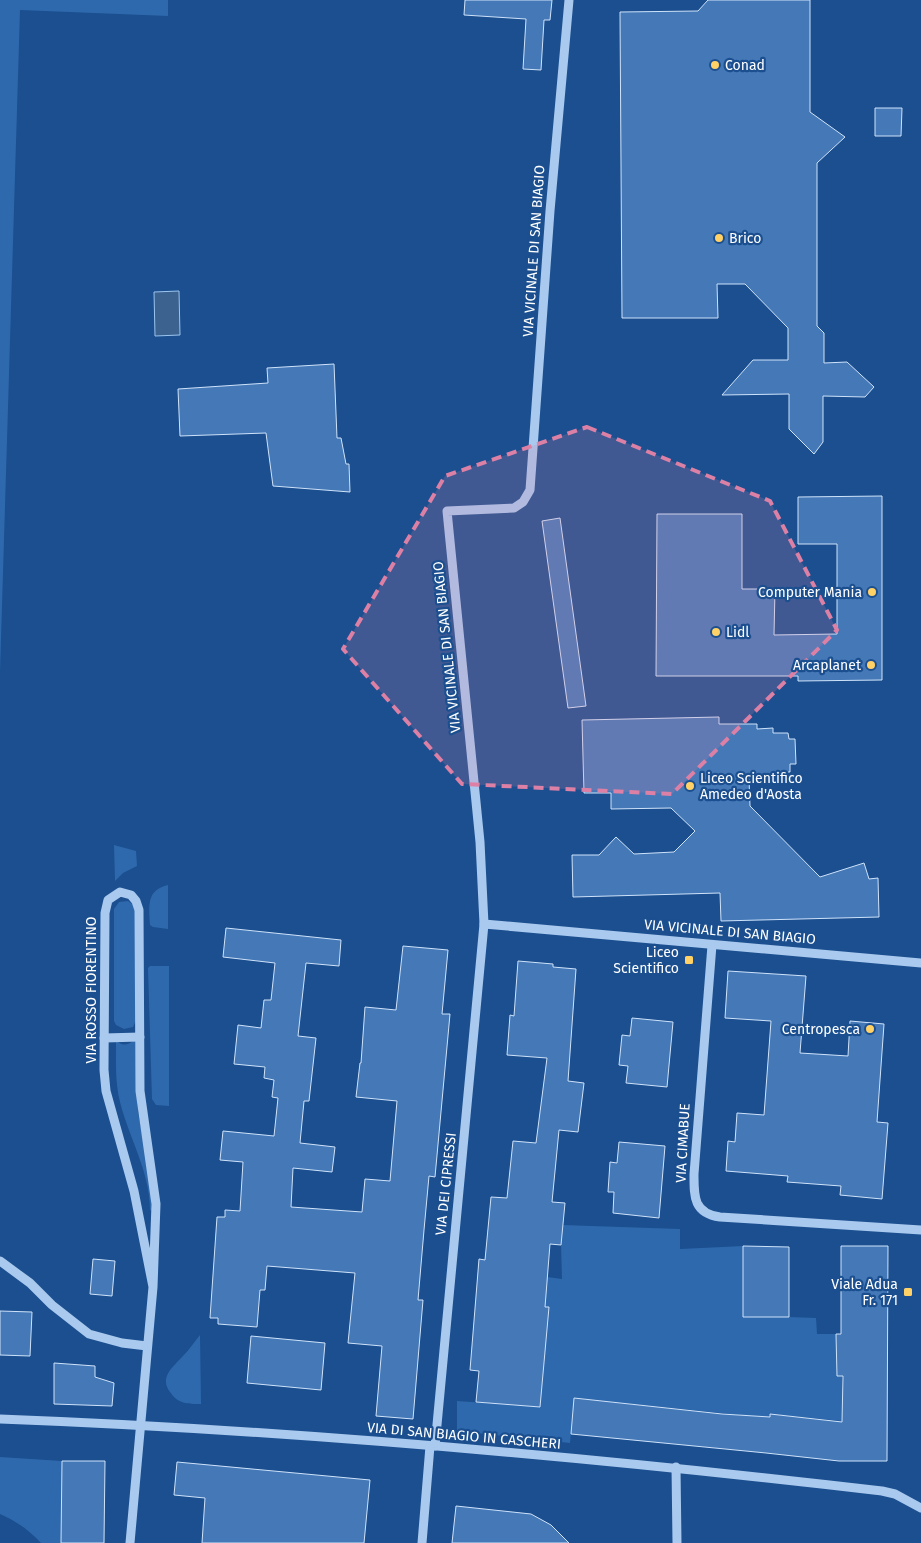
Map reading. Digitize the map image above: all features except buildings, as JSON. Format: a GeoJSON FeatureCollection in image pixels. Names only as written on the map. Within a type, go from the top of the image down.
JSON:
{"type":"FeatureCollection","features":[{"type":"Feature","properties":{"kind":"street","name":"VIA VICINALE DI SAN BIAGIO"},"geometry":{"type":"LineString","coordinates":[[569,0],[550,211],[530,490],[523,502],[514,508],[447,511],[480,842],[484,924],[921,963]]}},
{"type":"Feature","properties":{"kind":"street","name":"VIA ROSSO FIORENTINO"},"geometry":{"type":"LineString","coordinates":[[130,1543],[153,1287],[155,1195],[141,1102],[139,910],[132,894],[123,892],[117,893],[110,898],[105,908],[104,1038],[106,1091],[134,1191],[153,1287]]}},
{"type":"Feature","properties":{"kind":"street","name":"VIA DEI CIPRESSI"},"geometry":{"type":"LineString","coordinates":[[422,1543],[484,924]]}},
{"type":"Feature","properties":{"kind":"street","name":"VIA CIMABUE"},"geometry":{"type":"LineString","coordinates":[[712,945],[694,1174],[694,1193],[699,1208],[706,1214],[720,1217],[921,1230]]}},
{"type":"Feature","properties":{"kind":"street"},"geometry":{"type":"LineString","coordinates":[[104,1038],[140,1037]]}},
{"type":"Feature","properties":{"kind":"street"},"geometry":{"type":"LineString","coordinates":[[0,1261],[30,1283],[52,1305],[89,1334],[122,1343],[147,1346]]}},
{"type":"Feature","properties":{"kind":"street","name":"VIA DI SAN BIAGIO IN CASCHERI"},"geometry":{"type":"LineString","coordinates":[[0,1419],[141,1425],[432,1446],[676,1467],[882,1490],[895,1494],[921,1508]]}},
{"type":"Feature","properties":{"kind":"street"},"geometry":{"type":"LineString","coordinates":[[676,1467],[678,1543]]}},
{"type":"Feature","properties":{"kind":"highlighted area"},"geometry":{"type":"Polygon","coordinates":[[[587,427],[770,501],[837,630],[672,794],[462,784],[343,649],[445,476],[587,427]]]}},
{"type":"Feature","properties":{"kind":"shaded area"},"geometry":{"type":"Polygon","coordinates":[[[0,0],[168,0],[168,16],[20,10],[0,672],[0,0]]]}},
{"type":"Feature","properties":{"kind":"shaded area"},"geometry":{"type":"Polygon","coordinates":[[[179,291],[180,335],[155,336],[154,292],[179,291]]]}},
{"type":"Feature","properties":{"kind":"shaded area"},"geometry":{"type":"Polygon","coordinates":[[[114,845],[136,851],[137,866],[123,873],[115,881],[114,845]]]}},
{"type":"Feature","properties":{"kind":"shaded area"},"geometry":{"type":"Polygon","coordinates":[[[168,885],[168,929],[153,927],[150,925],[150,900],[156,891],[168,885]]]}},
{"type":"Feature","properties":{"kind":"shaded area"},"geometry":{"type":"Polygon","coordinates":[[[128,901],[134,905],[135,909],[136,1020],[133,1027],[124,1029],[116,1025],[114,1021],[114,909],[119,902],[128,901]]]}},
{"type":"Feature","properties":{"kind":"shaded area"},"geometry":{"type":"Polygon","coordinates":[[[150,966],[169,966],[169,1106],[156,1105],[152,1099],[148,968],[150,966]]]}},
{"type":"Feature","properties":{"kind":"shaded area"},"geometry":{"type":"Polygon","coordinates":[[[116,1040],[121,1044],[125,1044],[135,1040],[138,1112],[150,1176],[152,1211],[150,1210],[147,1182],[118,1094],[116,1040]]]}},
{"type":"Feature","properties":{"kind":"shaded area"},"geometry":{"type":"Polygon","coordinates":[[[563,1225],[680,1229],[680,1249],[743,1246],[789,1317],[816,1318],[817,1334],[836,1334],[837,1375],[842,1376],[842,1421],[770,1414],[769,1418],[574,1398],[570,1443],[457,1431],[457,1401],[540,1407],[549,1308],[545,1307],[547,1277],[562,1279],[561,1245],[563,1225]]]}},
{"type":"Feature","properties":{"kind":"shaded area"},"geometry":{"type":"Polygon","coordinates":[[[200,1335],[201,1404],[187,1403],[173,1396],[166,1382],[169,1372],[200,1335]]]}},
{"type":"Feature","properties":{"kind":"shaded area"},"geometry":{"type":"Polygon","coordinates":[[[0,1457],[62,1461],[61,1543],[41,1543],[22,1526],[0,1514],[0,1457]]]}},
{"type":"Feature","properties":{"kind":"place","name":"Conad"},"geometry":{"type":"Point","coordinates":[715,65]}},
{"type":"Feature","properties":{"kind":"place","name":"Brico"},"geometry":{"type":"Point","coordinates":[719,238]}},
{"type":"Feature","properties":{"kind":"place","name":"Computer Mania"},"geometry":{"type":"Point","coordinates":[872,592]}},
{"type":"Feature","properties":{"kind":"place","name":"Lidl"},"geometry":{"type":"Point","coordinates":[716,632]}},
{"type":"Feature","properties":{"kind":"place","name":"Arcaplanet"},"geometry":{"type":"Point","coordinates":[871,665]}},
{"type":"Feature","properties":{"kind":"place","name":"Liceo Scientifico Amedeo d'Aosta"},"geometry":{"type":"Point","coordinates":[690,786]}},
{"type":"Feature","properties":{"kind":"place","name":"Liceo Scientifico"},"geometry":{"type":"Point","coordinates":[689,960]}},
{"type":"Feature","properties":{"kind":"place","name":"Centropesca"},"geometry":{"type":"Point","coordinates":[870,1029]}},
{"type":"Feature","properties":{"kind":"place","name":"Viale Adua Fr. 171"},"geometry":{"type":"Point","coordinates":[908,1292]}}]}
